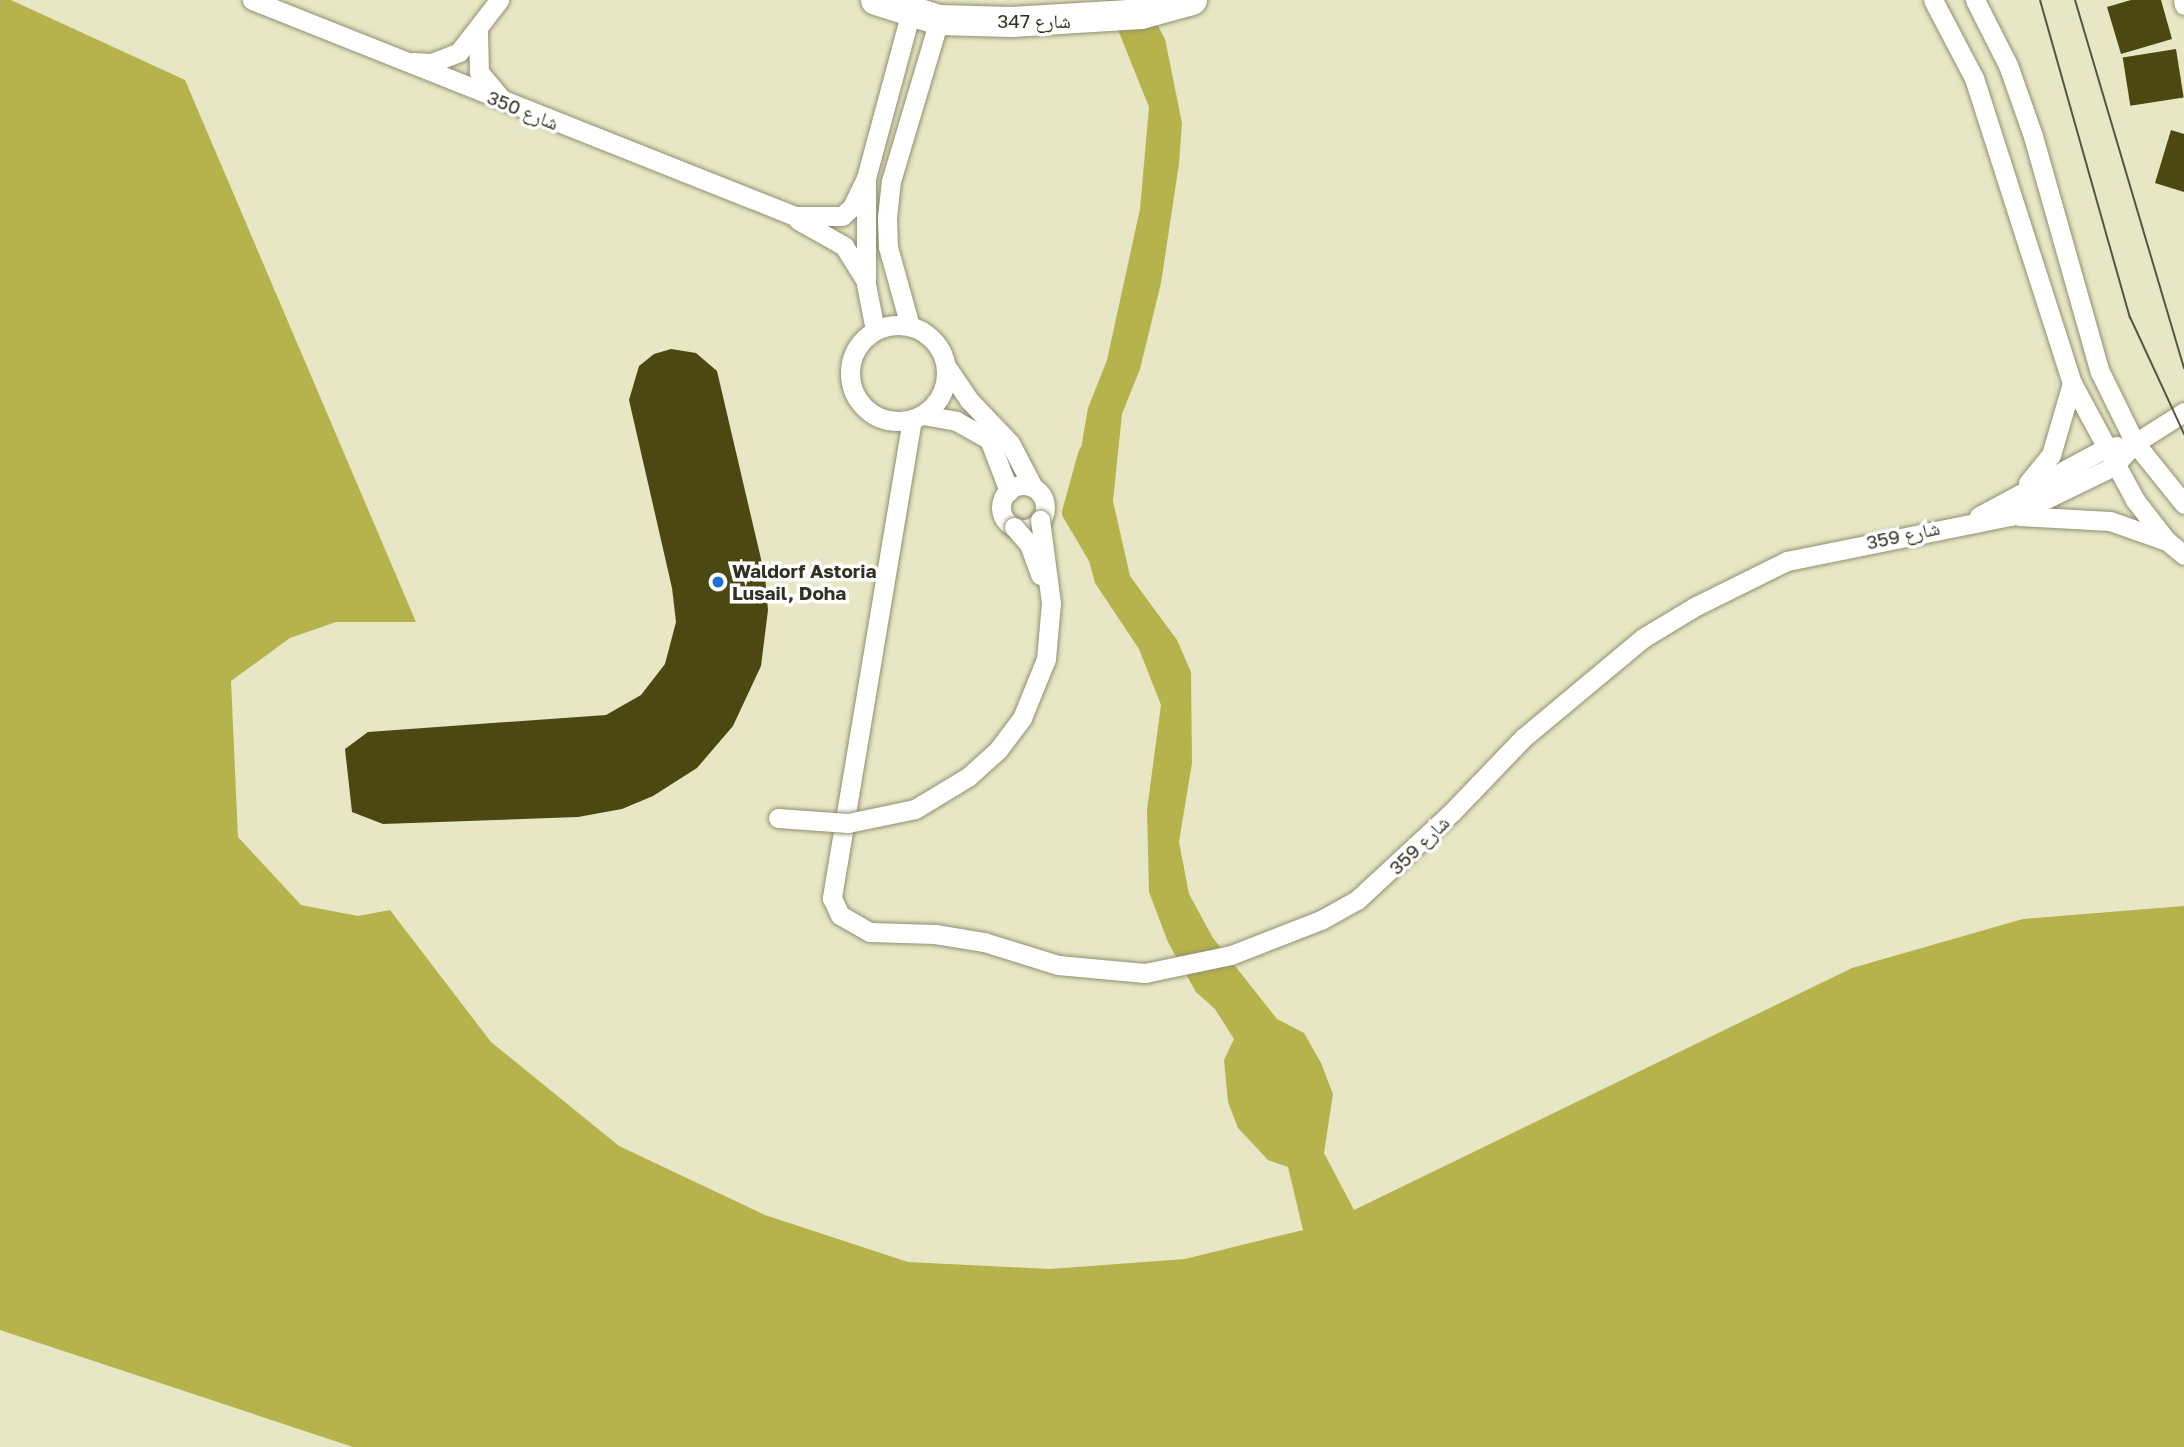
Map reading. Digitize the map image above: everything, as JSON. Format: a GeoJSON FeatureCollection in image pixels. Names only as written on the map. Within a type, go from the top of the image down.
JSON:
{"type":"FeatureCollection","features":[{"type":"Feature","properties":{"kind":"main road","name":"شارع 347"},"geometry":{"type":"LineString","coordinates":[[894,4],[939,20],[1082,21],[1184,3]]}},
{"type":"Feature","properties":{"kind":"street","name":"شارع 350"},"geometry":{"type":"LineString","coordinates":[[252,0],[509,105],[794,216]]}},
{"type":"Feature","properties":{"kind":"street"},"geometry":{"type":"LineString","coordinates":[[406,62],[447,59],[478,32],[499,0]]}},
{"type":"Feature","properties":{"kind":"street","name":"شارع 359"},"geometry":{"type":"LineString","coordinates":[[1933,0],[1974,78],[2072,383],[2114,466],[2166,540],[2184,555]]}},
{"type":"Feature","properties":{"kind":"street"},"geometry":{"type":"LineString","coordinates":[[1975,0],[2008,65],[2034,136],[2101,372],[2135,443],[2184,504]]}},
{"type":"Feature","properties":{"kind":"street"},"geometry":{"type":"LineString","coordinates":[[875,330],[866,284],[866,178],[894,4]]}},
{"type":"Feature","properties":{"kind":"street"},"geometry":{"type":"LineString","coordinates":[[910,326],[888,247],[887,218],[891,181],[939,20]]}},
{"type":"Feature","properties":{"kind":"street"},"geometry":{"type":"LineString","coordinates":[[478,32],[479,72],[509,105]]}},
{"type":"Feature","properties":{"kind":"street"},"geometry":{"type":"LineString","coordinates":[[794,216],[842,216],[852,207],[866,178]]}},
{"type":"Feature","properties":{"kind":"street"},"geometry":{"type":"LineString","coordinates":[[794,216],[804,226],[844,246],[854,255],[866,284]]}},
{"type":"Feature","properties":{"kind":"street"},"geometry":{"type":"LineString","coordinates":[[910,326],[930,337],[969,400],[1010,443],[1045,503],[1040,520],[1051,603],[1046,659],[1022,718],[998,750],[968,777],[915,808],[848,823],[779,812],[850,810],[910,798],[942,782],[991,741],[1029,678],[1040,635],[1040,574],[1029,544],[1001,506],[1009,491],[989,439],[956,421],[917,417],[892,421],[872,415],[853,392],[850,361],[860,343],[875,330],[910,326]]}},
{"type":"Feature","properties":{"kind":"street"},"geometry":{"type":"LineString","coordinates":[[917,417],[944,389],[946,366]]}},
{"type":"Feature","properties":{"kind":"street","name":"شارع 359"},"geometry":{"type":"LineString","coordinates":[[2015,495],[2051,455],[2072,383]]}},
{"type":"Feature","properties":{"kind":"street"},"geometry":{"type":"LineString","coordinates":[[2135,443],[2184,412]]}},
{"type":"Feature","properties":{"kind":"street","name":"شارع 359"},"geometry":{"type":"LineString","coordinates":[[917,417],[832,882],[832,898],[840,915],[870,932],[935,934],[984,942],[1058,965],[1145,972],[1194,966],[1269,941],[1357,900],[1452,812],[1523,738],[1643,638],[1696,606],[1787,561],[1971,521],[2011,516],[2110,521],[2166,540]]}},
{"type":"Feature","properties":{"kind":"street","name":"شارع 359"},"geometry":{"type":"LineString","coordinates":[[1971,521],[2104,449],[2135,443]]}},
{"type":"Feature","properties":{"kind":"street","name":"شارع 359"},"geometry":{"type":"LineString","coordinates":[[2011,516],[2114,466],[2135,443]]}},
{"type":"Feature","properties":{"kind":"street"},"geometry":{"type":"LineString","coordinates":[[1009,491],[1034,487]]}},
{"type":"Feature","properties":{"kind":"street"},"geometry":{"type":"LineString","coordinates":[[1014,527],[1027,528],[1040,520]]}},
{"type":"Feature","properties":{"kind":"shaded area"},"geometry":{"type":"Polygon","coordinates":[[[0,0],[11,0],[185,80],[416,622],[336,622],[290,638],[231,681],[238,837],[301,905],[358,916],[390,910],[491,1042],[619,1146],[765,1215],[908,1262],[1050,1269],[1185,1259],[1303,1230],[1288,1167],[1268,1160],[1238,1128],[1228,1102],[1224,1060],[1234,1039],[1215,1009],[1196,992],[1168,942],[1149,892],[1147,810],[1161,705],[1139,649],[1095,583],[1086,549],[1081,449],[1088,408],[1107,360],[1140,209],[1149,107],[1106,0],[1144,0],[1165,39],[1182,123],[1179,164],[1161,283],[1140,369],[1122,414],[1113,501],[1130,576],[1177,640],[1191,672],[1192,763],[1179,842],[1189,894],[1213,938],[1277,1019],[1304,1033],[1321,1063],[1333,1094],[1324,1153],[1354,1210],[1852,968],[2023,919],[2184,906],[2184,1447],[353,1447],[0,1330],[0,0]]]}},
{"type":"Feature","properties":{"kind":"building"},"geometry":{"type":"Polygon","coordinates":[[[2131,0],[2161,0],[2172,39],[2121,54],[2107,7],[2131,0]]]}},
{"type":"Feature","properties":{"kind":"building"},"geometry":{"type":"Polygon","coordinates":[[[2176,49],[2184,97],[2130,106],[2123,57],[2176,49]]]}},
{"type":"Feature","properties":{"kind":"building"},"geometry":{"type":"Polygon","coordinates":[[[2171,130],[2184,134],[2184,192],[2155,183],[2171,130]]]}},
{"type":"Feature","properties":{"kind":"building","name":"Waldorf Astoria Lusail, Doha"},"geometry":{"type":"Polygon","coordinates":[[[671,349],[696,353],[717,371],[765,576],[768,610],[761,666],[733,726],[697,768],[653,796],[622,809],[578,817],[383,824],[352,812],[345,749],[368,732],[606,715],[641,695],[665,664],[676,622],[672,588],[629,400],[639,366],[654,354],[671,349]]]}},
{"type":"Feature","properties":{"kind":"waterway"},"geometry":{"type":"LineString","coordinates":[[1088,454],[1072,512],[1098,556]]}},
{"type":"Feature","properties":{"kind":"tram line"},"geometry":{"type":"LineString","coordinates":[[2040,0],[2130,317],[2184,434]]}},
{"type":"Feature","properties":{"kind":"tram line"},"geometry":{"type":"LineString","coordinates":[[2075,0],[2184,368]]}},
{"type":"Feature","properties":{"kind":"place","name":"Waldorf Astoria Lusail, Doha"},"geometry":{"type":"Point","coordinates":[718,582]}}]}
